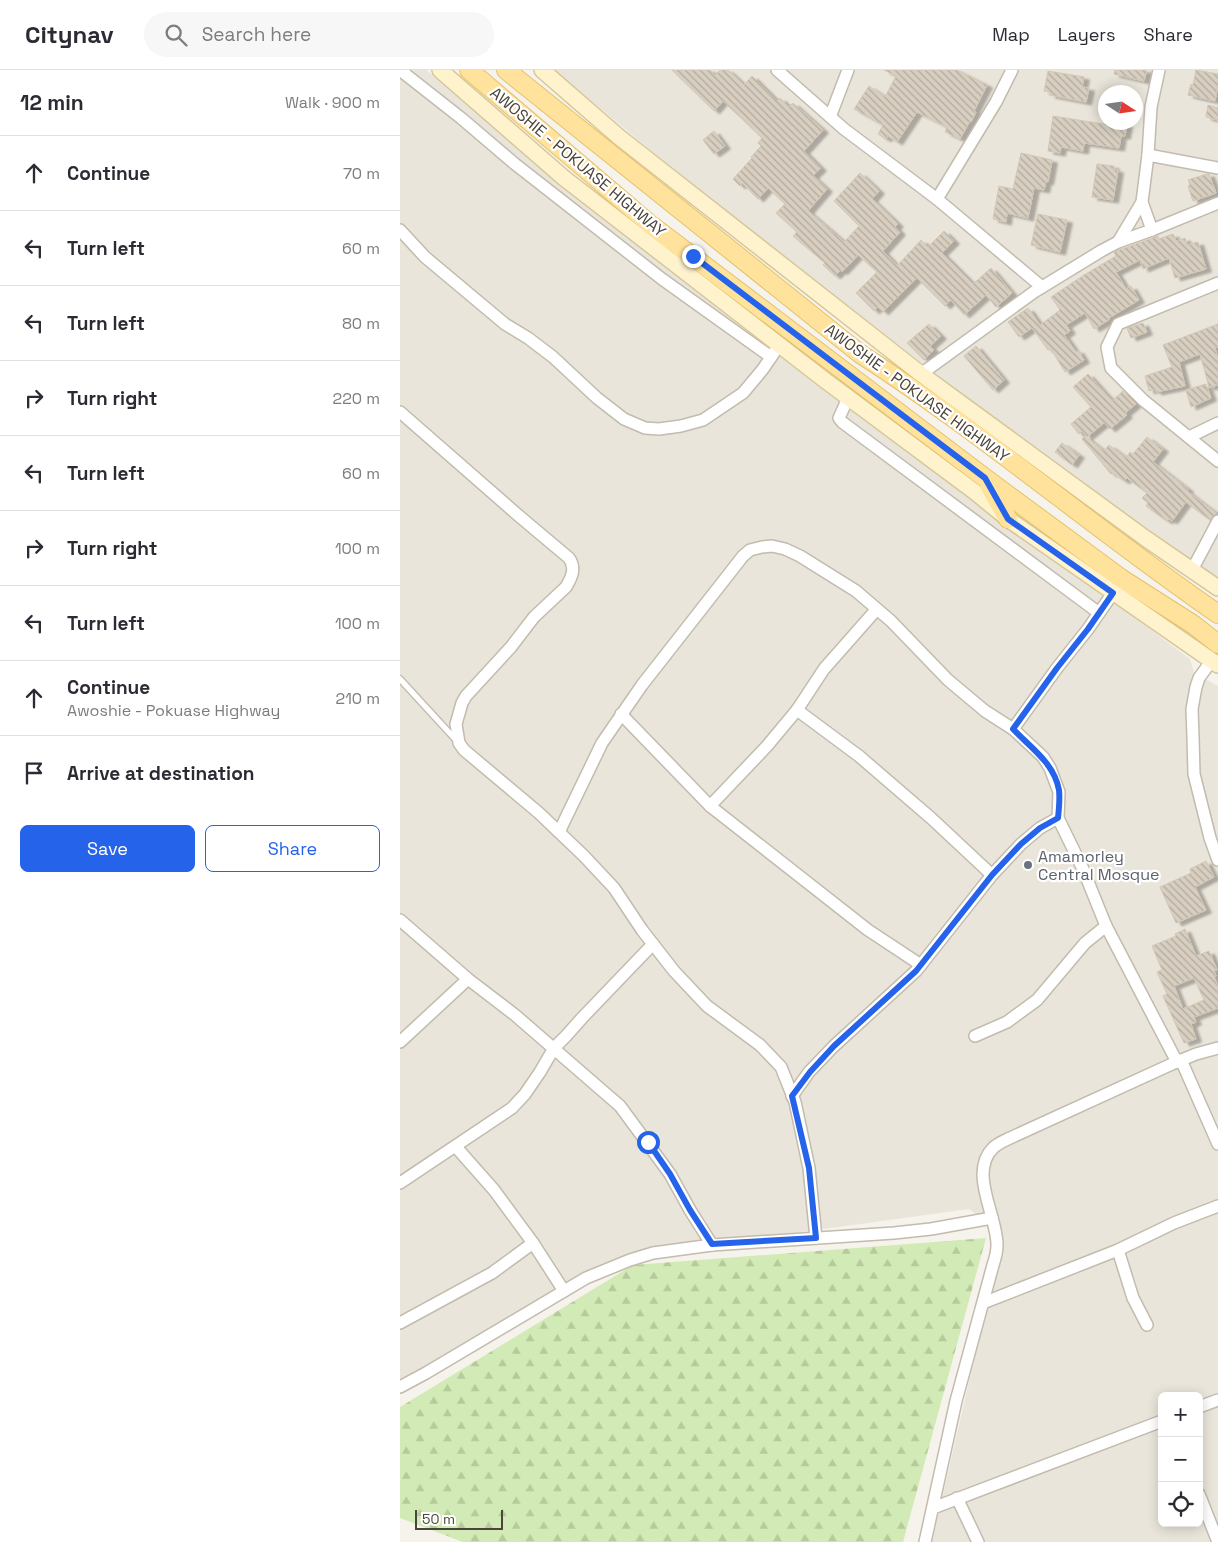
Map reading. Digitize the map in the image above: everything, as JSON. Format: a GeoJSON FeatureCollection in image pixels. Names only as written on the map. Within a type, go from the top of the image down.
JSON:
{"type":"FeatureCollection","features":[{"type":"Feature","properties":{"kind":"main road","name":"AWOSHIE - POKUASE HIGHWAY"},"geometry":{"type":"LineString","coordinates":[[469,70],[652,225],[985,478],[1122,578],[1194,625],[1216,657]]}},
{"type":"Feature","properties":{"kind":"main road","name":"AWOSHIE - POKUASE HIGHWAY"},"geometry":{"type":"LineString","coordinates":[[506,70],[858,353],[909,385],[1106,533],[1218,614]]}},
{"type":"Feature","properties":{"kind":"main road"},"geometry":{"type":"LineString","coordinates":[[693,256],[711,235]]}},
{"type":"Feature","properties":{"kind":"main road"},"geometry":{"type":"LineString","coordinates":[[985,478],[1008,519]]}},
{"type":"Feature","properties":{"kind":"street"},"geometry":{"type":"LineString","coordinates":[[400,70],[515,164],[662,279],[771,357]]}},
{"type":"Feature","properties":{"kind":"street"},"geometry":{"type":"LineString","coordinates":[[440,70],[564,178],[848,398],[976,492],[1008,519],[1113,593],[1216,657],[1199,678],[1192,709],[1194,774],[1214,838],[1218,860]]}},
{"type":"Feature","properties":{"kind":"street"},"geometry":{"type":"LineString","coordinates":[[542,70],[627,143],[921,374],[1145,538],[1218,588]]}},
{"type":"Feature","properties":{"kind":"street"},"geometry":{"type":"LineString","coordinates":[[777,70],[830,117],[937,199],[1042,287]]}},
{"type":"Feature","properties":{"kind":"street"},"geometry":{"type":"LineString","coordinates":[[830,117],[848,70]]}},
{"type":"Feature","properties":{"kind":"street"},"geometry":{"type":"LineString","coordinates":[[937,199],[996,102],[1012,70]]}},
{"type":"Feature","properties":{"kind":"street"},"geometry":{"type":"LineString","coordinates":[[1118,242],[1142,202],[1152,107],[1159,70]]}},
{"type":"Feature","properties":{"kind":"street"},"geometry":{"type":"LineString","coordinates":[[1148,154],[1218,168]]}},
{"type":"Feature","properties":{"kind":"street"},"geometry":{"type":"LineString","coordinates":[[1142,202],[1152,230]]}},
{"type":"Feature","properties":{"kind":"street"},"geometry":{"type":"LineString","coordinates":[[921,374],[1042,287],[1118,242],[1218,203]]}},
{"type":"Feature","properties":{"kind":"street"},"geometry":{"type":"LineString","coordinates":[[615,242],[630,229]]}},
{"type":"Feature","properties":{"kind":"street"},"geometry":{"type":"LineString","coordinates":[[400,230],[425,257],[505,324],[553,357],[597,398],[624,419],[645,428],[681,426],[703,420],[743,393],[780,344]]}},
{"type":"Feature","properties":{"kind":"street"},"geometry":{"type":"LineString","coordinates":[[1218,283],[1118,324],[1107,346],[1111,368],[1143,400],[1218,461]]}},
{"type":"Feature","properties":{"kind":"street"},"geometry":{"type":"LineString","coordinates":[[728,326],[739,313]]}},
{"type":"Feature","properties":{"kind":"street"},"geometry":{"type":"LineString","coordinates":[[848,398],[839,418],[842,422],[1099,613]]}},
{"type":"Feature","properties":{"kind":"street"},"geometry":{"type":"LineString","coordinates":[[400,412],[572,562],[572,575],[566,587],[534,617],[512,647],[466,696],[456,724],[459,743],[473,758],[540,813],[584,856],[614,888],[653,944],[707,1006],[760,1045],[781,1067],[792,1096],[809,1168],[816,1238]]}},
{"type":"Feature","properties":{"kind":"street"},"geometry":{"type":"LineString","coordinates":[[1189,437],[1218,423]]}},
{"type":"Feature","properties":{"kind":"street"},"geometry":{"type":"LineString","coordinates":[[1192,570],[1218,521]]}},
{"type":"Feature","properties":{"kind":"street"},"geometry":{"type":"LineString","coordinates":[[559,832],[602,743],[621,714],[743,556],[750,550],[772,546],[785,549],[800,556],[856,590],[876,610],[891,621],[948,680],[985,711],[1013,729],[1043,757],[1050,768],[1059,792],[1058,818],[1084,869],[1106,926],[1179,1061],[1218,1144]]}},
{"type":"Feature","properties":{"kind":"street"},"geometry":{"type":"LineString","coordinates":[[1013,729],[1113,593]]}},
{"type":"Feature","properties":{"kind":"street"},"geometry":{"type":"LineString","coordinates":[[710,806],[767,746],[797,710],[824,669],[876,610]]}},
{"type":"Feature","properties":{"kind":"street"},"geometry":{"type":"LineString","coordinates":[[797,710],[859,756],[931,818],[992,875]]}},
{"type":"Feature","properties":{"kind":"street"},"geometry":{"type":"LineString","coordinates":[[621,714],[710,806],[868,930],[921,965]]}},
{"type":"Feature","properties":{"kind":"street"},"geometry":{"type":"LineString","coordinates":[[792,1096],[810,1072],[834,1046],[921,965],[992,875],[1021,844],[1040,828],[1058,818]]}},
{"type":"Feature","properties":{"kind":"street"},"geometry":{"type":"LineString","coordinates":[[400,920],[515,1015],[620,1106],[670,1174],[712,1244]]}},
{"type":"Feature","properties":{"kind":"street"},"geometry":{"type":"LineString","coordinates":[[975,1036],[1007,1022],[1037,1000],[1085,943],[1106,926]]}},
{"type":"Feature","properties":{"kind":"street"},"geometry":{"type":"LineString","coordinates":[[400,1184],[512,1108],[525,1094],[554,1048],[653,944]]}},
{"type":"Feature","properties":{"kind":"street"},"geometry":{"type":"LineString","coordinates":[[400,1042],[468,978]]}},
{"type":"Feature","properties":{"kind":"street"},"geometry":{"type":"LineString","coordinates":[[925,1542],[956,1401],[997,1246],[983,1176],[984,1165],[992,1149],[1010,1138],[1179,1061],[1218,1048]]}},
{"type":"Feature","properties":{"kind":"street"},"geometry":{"type":"LineString","coordinates":[[456,1147],[494,1190],[533,1243],[564,1291]]}},
{"type":"Feature","properties":{"kind":"street"},"geometry":{"type":"LineString","coordinates":[[983,1303],[1118,1250],[1174,1223],[1218,1206]]}},
{"type":"Feature","properties":{"kind":"street"},"geometry":{"type":"LineString","coordinates":[[400,1387],[586,1278],[653,1253],[712,1244],[894,1233],[992,1218]]}},
{"type":"Feature","properties":{"kind":"street"},"geometry":{"type":"LineString","coordinates":[[400,1324],[492,1272],[533,1243]]}},
{"type":"Feature","properties":{"kind":"street"},"geometry":{"type":"LineString","coordinates":[[1118,1250],[1133,1298],[1147,1325]]}},
{"type":"Feature","properties":{"kind":"street"},"geometry":{"type":"LineString","coordinates":[[1203,1406],[1218,1400]]}},
{"type":"Feature","properties":{"kind":"street"},"geometry":{"type":"LineString","coordinates":[[933,1508],[1158,1423]]}},
{"type":"Feature","properties":{"kind":"street"},"geometry":{"type":"LineString","coordinates":[[957,1498],[978,1542]]}},
{"type":"Feature","properties":{"kind":"street"},"geometry":{"type":"LineString","coordinates":[[1203,1504],[1218,1542]]}},
{"type":"Feature","properties":{"kind":"lane"},"geometry":{"type":"LineString","coordinates":[[400,680],[459,743]]}},
{"type":"Feature","properties":{"kind":"shaded area"},"geometry":{"type":"Polygon","coordinates":[[[400,70],[426,70],[658,261],[1190,659],[1194,673],[1218,686],[1218,1542],[932,1542],[1003,1235],[969,1209],[621,1257],[400,1391],[400,70]]]}},
{"type":"Feature","properties":{"kind":"shaded area"},"geometry":{"type":"Polygon","coordinates":[[[554,70],[1218,70],[1218,578],[1129,518],[970,400],[654,153],[554,70]]]}},
{"type":"Feature","properties":{"kind":"green space"},"geometry":{"type":"Polygon","coordinates":[[[986,1238],[903,1542],[463,1542],[400,1518],[400,1407],[633,1265],[986,1238]]]}},
{"type":"Feature","properties":{"kind":"building"},"geometry":{"type":"Polygon","coordinates":[[[672,70],[710,70],[715,75],[720,70],[728,70],[744,85],[752,76],[777,101],[780,98],[789,107],[793,103],[823,130],[804,151],[821,168],[813,176],[827,189],[808,211],[844,242],[859,226],[834,201],[860,173],[879,191],[872,199],[898,224],[895,227],[900,232],[883,251],[897,266],[921,240],[928,247],[944,231],[954,241],[942,253],[973,284],[991,268],[1012,293],[996,307],[986,295],[964,315],[951,300],[945,306],[917,278],[883,312],[878,307],[874,311],[856,293],[877,272],[858,255],[842,272],[841,270],[835,276],[823,265],[825,263],[793,236],[797,232],[776,213],[785,204],[768,188],[758,199],[742,183],[740,186],[733,179],[761,146],[758,143],[762,138],[723,101],[714,111],[672,70]]]}},
{"type":"Feature","properties":{"kind":"building"},"geometry":{"type":"Polygon","coordinates":[[[884,70],[957,70],[987,85],[974,111],[976,112],[971,122],[960,139],[945,132],[947,127],[917,112],[897,142],[888,136],[886,139],[878,134],[883,125],[854,109],[869,86],[885,97],[896,76],[884,70]]]}},
{"type":"Feature","properties":{"kind":"building"},"geometry":{"type":"Polygon","coordinates":[[[1115,70],[1147,70],[1144,81],[1114,74],[1115,70]]]}},
{"type":"Feature","properties":{"kind":"building"},"geometry":{"type":"Polygon","coordinates":[[[1196,70],[1218,74],[1215,101],[1188,95],[1191,84],[1193,85],[1196,70]]]}},
{"type":"Feature","properties":{"kind":"building"},"geometry":{"type":"Polygon","coordinates":[[[1048,71],[1084,77],[1082,87],[1089,88],[1086,102],[1050,95],[1050,92],[1044,91],[1048,71]]]}},
{"type":"Feature","properties":{"kind":"building"},"geometry":{"type":"Polygon","coordinates":[[[1208,105],[1218,108],[1218,120],[1206,117],[1208,105]]]}},
{"type":"Feature","properties":{"kind":"building"},"geometry":{"type":"Polygon","coordinates":[[[1053,116],[1098,123],[1098,130],[1126,130],[1125,136],[1121,136],[1119,148],[1084,143],[1083,151],[1061,147],[1060,153],[1048,151],[1053,116]]]}},
{"type":"Feature","properties":{"kind":"building"},"geometry":{"type":"Polygon","coordinates":[[[714,131],[725,146],[714,154],[703,140],[714,131]]]}},
{"type":"Feature","properties":{"kind":"building"},"geometry":{"type":"Polygon","coordinates":[[[1021,153],[1052,160],[1048,182],[1046,181],[1044,190],[1034,188],[1028,218],[1007,213],[1006,222],[993,219],[999,186],[1013,189],[1021,153]]]}},
{"type":"Feature","properties":{"kind":"building"},"geometry":{"type":"Polygon","coordinates":[[[1097,164],[1114,166],[1113,169],[1118,170],[1113,200],[1092,197],[1097,164]]]}},
{"type":"Feature","properties":{"kind":"building"},"geometry":{"type":"Polygon","coordinates":[[[1209,174],[1216,193],[1193,201],[1188,180],[1209,174]]]}},
{"type":"Feature","properties":{"kind":"building"},"geometry":{"type":"Polygon","coordinates":[[[1038,214],[1067,220],[1060,252],[1031,245],[1038,214]]]}},
{"type":"Feature","properties":{"kind":"building"},"geometry":{"type":"Polygon","coordinates":[[[1173,234],[1176,241],[1185,238],[1187,245],[1198,242],[1206,269],[1175,278],[1169,258],[1143,269],[1140,260],[1116,272],[1126,289],[1131,286],[1139,300],[1094,329],[1085,313],[1066,325],[1070,331],[1064,335],[1076,352],[1078,350],[1084,360],[1065,372],[1051,349],[1048,350],[1032,328],[1019,337],[1008,322],[1028,308],[1040,325],[1060,310],[1051,297],[1116,256],[1114,252],[1158,236],[1159,239],[1173,234]]]}},
{"type":"Feature","properties":{"kind":"building"},"geometry":{"type":"Polygon","coordinates":[[[1143,323],[1147,332],[1131,338],[1127,328],[1143,323]]]}},
{"type":"Feature","properties":{"kind":"building"},"geometry":{"type":"Polygon","coordinates":[[[929,324],[941,336],[930,346],[934,350],[924,360],[907,343],[929,324]]]}},
{"type":"Feature","properties":{"kind":"building"},"geometry":{"type":"Polygon","coordinates":[[[1218,324],[1218,347],[1215,348],[1218,359],[1218,385],[1209,387],[1200,354],[1179,362],[1185,386],[1156,392],[1155,389],[1149,391],[1145,376],[1172,367],[1163,345],[1218,324]]]}},
{"type":"Feature","properties":{"kind":"building"},"geometry":{"type":"Polygon","coordinates":[[[976,346],[1004,380],[993,390],[964,356],[976,346]]]}},
{"type":"Feature","properties":{"kind":"building"},"geometry":{"type":"Polygon","coordinates":[[[1088,374],[1112,401],[1123,391],[1136,404],[1125,413],[1127,415],[1110,429],[1104,423],[1087,437],[1082,431],[1079,434],[1071,424],[1091,407],[1073,387],[1088,374]]]}},
{"type":"Feature","properties":{"kind":"building"},"geometry":{"type":"Polygon","coordinates":[[[1206,384],[1211,398],[1191,407],[1186,390],[1206,384]]]}},
{"type":"Feature","properties":{"kind":"building"},"geometry":{"type":"Polygon","coordinates":[[[1085,436],[1104,451],[1109,445],[1126,458],[1130,452],[1133,454],[1147,437],[1163,449],[1153,462],[1216,513],[1210,520],[1186,502],[1172,521],[1169,519],[1167,521],[1146,506],[1148,503],[1142,498],[1147,493],[1127,478],[1124,481],[1113,473],[1111,474],[1082,439],[1085,436]]]}},
{"type":"Feature","properties":{"kind":"building"},"geometry":{"type":"Polygon","coordinates":[[[1062,443],[1079,455],[1072,465],[1055,452],[1062,443]]]}},
{"type":"Feature","properties":{"kind":"building"},"geometry":{"type":"Polygon","coordinates":[[[1206,861],[1214,877],[1195,887],[1206,910],[1176,923],[1160,887],[1191,873],[1190,869],[1206,861]]]}},
{"type":"Feature","properties":{"kind":"building"},"geometry":{"type":"Polygon","coordinates":[[[1185,929],[1196,956],[1209,951],[1217,970],[1214,971],[1216,976],[1214,977],[1218,986],[1218,1008],[1194,1017],[1196,1022],[1191,1024],[1196,1039],[1184,1043],[1163,996],[1167,994],[1157,972],[1162,970],[1152,946],[1176,936],[1175,934],[1185,929]],[[1194,978],[1174,986],[1183,1009],[1204,1000],[1194,978]]]}},
{"type":"Feature","properties":{"kind":"place","name":"Amamorley Central Mosque"},"geometry":{"type":"Point","coordinates":[1028,865]}},
{"type":"Feature","properties":{"kind":"route"},"geometry":{"type":"LineString","coordinates":[[648,1142],[670,1174],[712,1244],[816,1238],[809,1168],[792,1096],[810,1072],[834,1046],[916,971],[992,875],[1021,844],[1040,828],[1058,818],[1059,792],[1050,768],[1043,757],[1013,729],[1113,593],[1008,519],[985,478],[693,256]]}}]}
